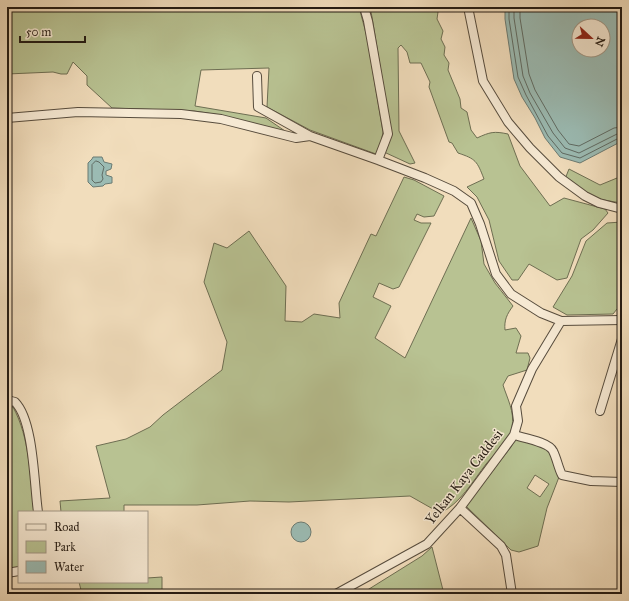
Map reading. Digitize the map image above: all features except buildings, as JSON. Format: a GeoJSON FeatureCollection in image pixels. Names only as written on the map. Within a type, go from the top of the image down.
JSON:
{"type":"FeatureCollection","features":[{"type":"Feature","properties":{"kind":"street"},"geometry":{"type":"LineString","coordinates":[[364,7],[368,21],[388,134],[378,160]]}},
{"type":"Feature","properties":{"kind":"street"},"geometry":{"type":"LineString","coordinates":[[468,7],[483,81],[508,122],[530,148],[559,177],[585,196],[599,204],[622,210]]}},
{"type":"Feature","properties":{"kind":"street"},"geometry":{"type":"LineString","coordinates":[[257,76],[258,107],[310,136],[425,178],[454,191],[471,203],[480,224],[496,274],[511,294],[541,313],[561,321],[622,320]]}},
{"type":"Feature","properties":{"kind":"street"},"geometry":{"type":"LineString","coordinates":[[7,118],[78,112],[181,114],[221,119],[296,138],[310,136]]}},
{"type":"Feature","properties":{"kind":"street","name":"Yelkan Kaya Caddesi"},"geometry":{"type":"LineString","coordinates":[[336,594],[428,544],[460,508],[514,435],[518,421],[516,406],[529,375],[561,321]]}},
{"type":"Feature","properties":{"kind":"street"},"geometry":{"type":"LineString","coordinates":[[600,411],[622,339]]}},
{"type":"Feature","properties":{"kind":"street"},"geometry":{"type":"LineString","coordinates":[[7,400],[15,402],[24,414],[31,446],[38,511]]}},
{"type":"Feature","properties":{"kind":"street"},"geometry":{"type":"LineString","coordinates":[[514,435],[549,445],[553,451],[556,463],[562,475],[591,481],[622,482]]}},
{"type":"Feature","properties":{"kind":"street"},"geometry":{"type":"LineString","coordinates":[[460,508],[501,546],[506,555],[512,594]]}},
{"type":"Feature","properties":{"kind":"street"},"geometry":{"type":"LineString","coordinates":[[7,574],[18,571]]}},
{"type":"Feature","properties":{"kind":"green space"},"geometry":{"type":"Polygon","coordinates":[[[7,7],[359,7],[367,37],[383,132],[379,152],[376,154],[310,130],[267,107],[269,68],[201,70],[195,106],[266,118],[285,131],[284,133],[220,115],[194,111],[112,108],[87,85],[87,76],[73,62],[67,74],[53,72],[7,74],[7,7]]]}},
{"type":"Feature","properties":{"kind":"green space"},"geometry":{"type":"Polygon","coordinates":[[[370,7],[436,7],[438,12],[437,19],[443,31],[441,39],[445,47],[444,55],[449,63],[448,70],[460,99],[461,108],[467,112],[471,130],[477,138],[485,134],[492,133],[508,134],[520,166],[550,206],[564,198],[605,209],[608,213],[593,230],[581,239],[567,278],[557,280],[529,264],[518,280],[512,280],[499,261],[489,220],[477,197],[467,187],[484,179],[480,168],[472,159],[458,153],[452,143],[449,142],[429,87],[430,82],[421,63],[410,63],[407,52],[401,45],[398,48],[399,131],[415,163],[410,164],[384,152],[391,133],[370,7]]]}},
{"type":"Feature","properties":{"kind":"green space"},"geometry":{"type":"Polygon","coordinates":[[[569,169],[600,185],[617,178],[622,183],[622,202],[604,200],[586,194],[565,179],[569,169]]]}},
{"type":"Feature","properties":{"kind":"green space"},"geometry":{"type":"Polygon","coordinates":[[[404,177],[414,180],[444,196],[434,216],[424,217],[417,214],[414,220],[421,223],[431,223],[399,287],[393,289],[379,283],[373,297],[391,306],[375,338],[405,358],[471,218],[481,241],[484,264],[495,283],[513,306],[506,317],[505,330],[516,328],[521,336],[516,353],[528,353],[530,358],[527,370],[508,376],[503,385],[510,405],[513,421],[511,432],[502,447],[486,464],[471,485],[454,504],[440,513],[410,496],[289,502],[250,501],[197,505],[124,505],[124,511],[61,511],[60,501],[110,498],[96,446],[126,439],[150,427],[163,415],[222,370],[227,342],[204,282],[214,243],[227,248],[249,231],[286,286],[285,321],[302,322],[314,314],[340,318],[339,303],[371,234],[376,236],[404,177]]]}},
{"type":"Feature","properties":{"kind":"green space"},"geometry":{"type":"Polygon","coordinates":[[[622,222],[622,309],[617,309],[613,314],[567,315],[553,307],[572,276],[586,241],[607,223],[622,222]]]}},
{"type":"Feature","properties":{"kind":"green space"},"geometry":{"type":"Polygon","coordinates":[[[7,406],[13,407],[23,432],[28,458],[34,511],[18,511],[18,569],[7,571],[7,406]]]}},
{"type":"Feature","properties":{"kind":"green space"},"geometry":{"type":"Polygon","coordinates":[[[515,439],[534,444],[548,450],[559,477],[547,508],[538,546],[519,552],[511,550],[466,506],[511,447],[515,439]],[[535,475],[527,488],[540,497],[549,484],[535,475]]]}},
{"type":"Feature","properties":{"kind":"green space"},"geometry":{"type":"Polygon","coordinates":[[[432,547],[444,594],[361,594],[422,556],[432,547]]]}},
{"type":"Feature","properties":{"kind":"green space"},"geometry":{"type":"Polygon","coordinates":[[[162,577],[162,594],[82,594],[79,583],[148,583],[148,578],[162,577]]]}},
{"type":"Feature","properties":{"kind":"water"},"geometry":{"type":"Polygon","coordinates":[[[505,7],[622,7],[622,141],[580,163],[560,157],[545,138],[522,97],[514,79],[505,19],[505,7]]]}},
{"type":"Feature","properties":{"kind":"water"},"geometry":{"type":"Polygon","coordinates":[[[93,157],[102,157],[104,162],[112,164],[111,169],[106,171],[106,175],[112,177],[112,183],[93,187],[88,182],[88,163],[93,157]]]}},
{"type":"Feature","properties":{"kind":"water"},"geometry":{"type":"Polygon","coordinates":[[[301,522],[308,525],[311,532],[308,539],[301,542],[294,539],[291,532],[294,525],[301,522]]]}}]}
